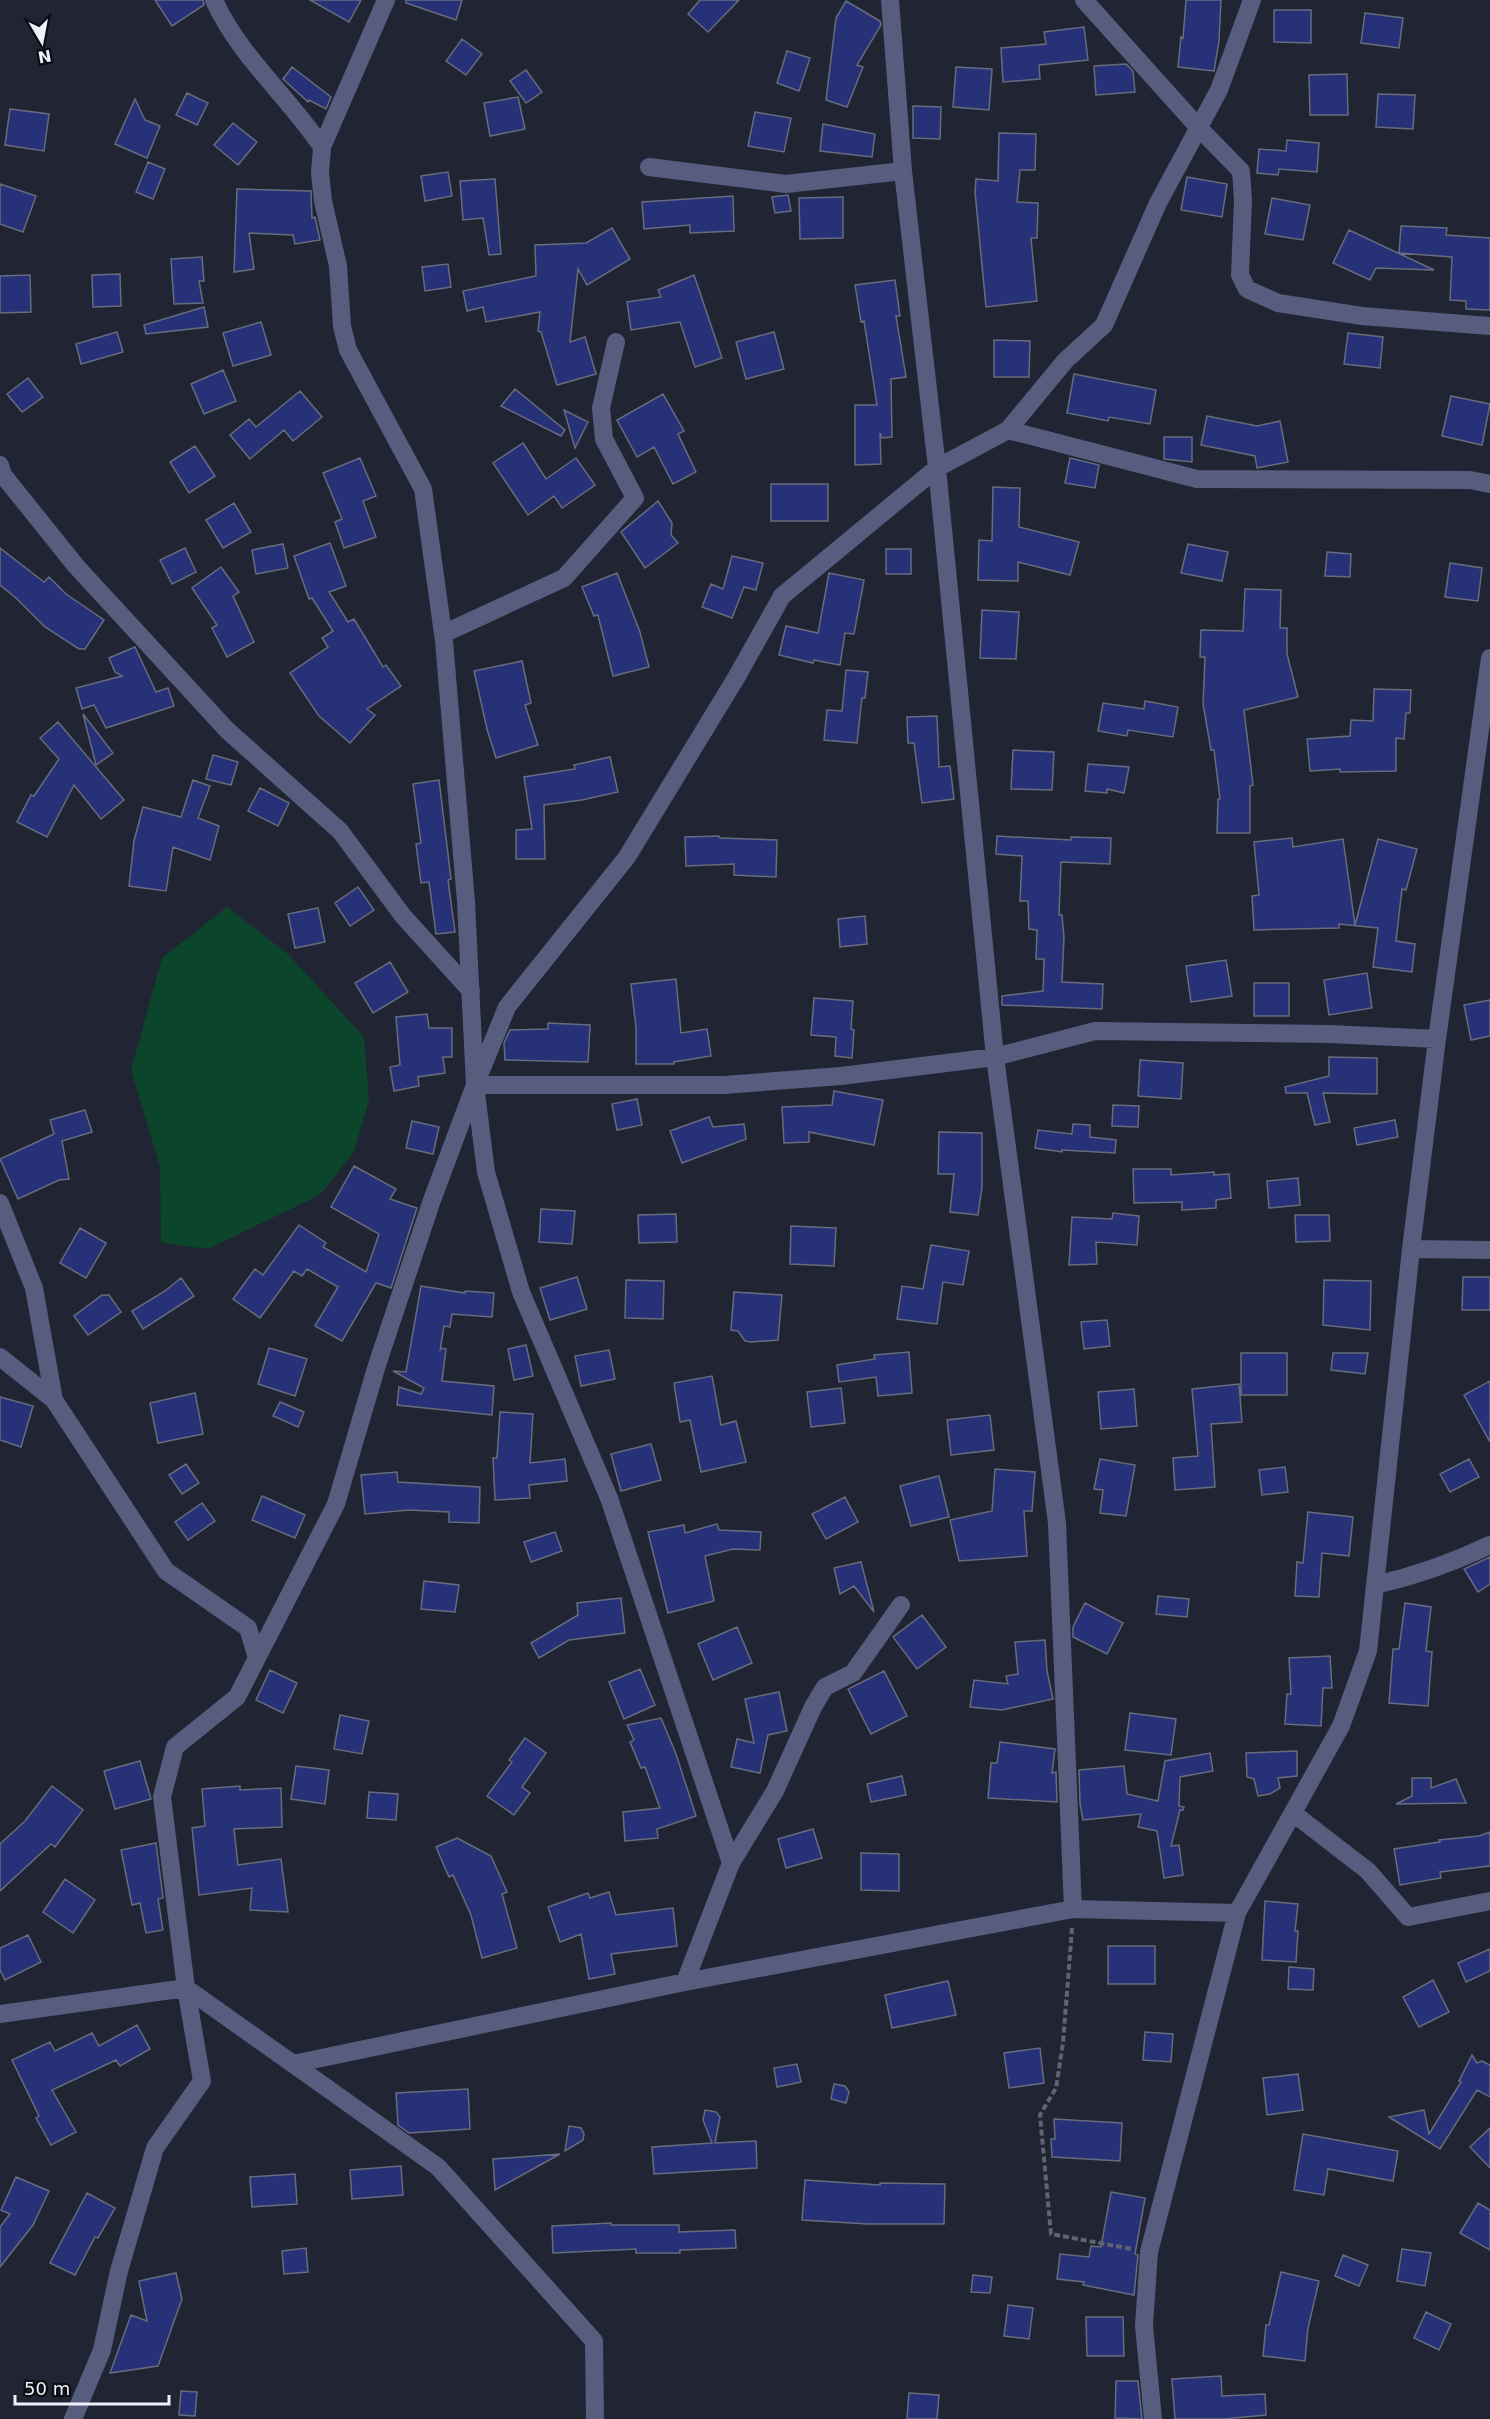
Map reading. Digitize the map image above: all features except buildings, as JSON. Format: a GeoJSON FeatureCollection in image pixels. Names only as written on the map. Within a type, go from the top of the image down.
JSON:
{"type":"FeatureCollection","features":[{"type":"Feature","properties":{"kind":"street"},"geometry":{"type":"LineString","coordinates":[[214,0],[224,21],[237,39],[322,147]]}},
{"type":"Feature","properties":{"kind":"street"},"geometry":{"type":"LineString","coordinates":[[386,0],[322,147],[320,173],[322,201],[338,267],[342,326],[348,350],[423,489],[443,634],[465,891],[475,1085],[486,1172],[521,1292],[609,1498],[731,1863]]}},
{"type":"Feature","properties":{"kind":"street"},"geometry":{"type":"LineString","coordinates":[[890,0],[903,171],[937,468],[995,1057],[1057,1523],[1073,1909]]}},
{"type":"Feature","properties":{"kind":"street"},"geometry":{"type":"LineString","coordinates":[[1084,0],[1199,128],[1241,171],[1243,200],[1240,275],[1247,290],[1278,303],[1362,316],[1490,326]]}},
{"type":"Feature","properties":{"kind":"street"},"geometry":{"type":"LineString","coordinates":[[73,2419],[102,2350],[118,2271],[155,2148],[202,2081],[186,1988],[162,1797],[175,1747],[237,1697],[336,1504],[377,1365],[432,1200],[507,1007],[627,857],[736,678],[782,596],[937,468],[1008,430],[1065,361],[1104,325],[1158,203],[1219,90],[1252,0]]}},
{"type":"Feature","properties":{"kind":"street"},"geometry":{"type":"LineString","coordinates":[[648,167],[786,184],[903,171]]}},
{"type":"Feature","properties":{"kind":"street"},"geometry":{"type":"LineString","coordinates":[[443,634],[564,578],[635,498],[604,439],[601,408],[616,342]]}},
{"type":"Feature","properties":{"kind":"street"},"geometry":{"type":"LineString","coordinates":[[1008,430],[1197,480],[1470,480],[1490,484]]}},
{"type":"Feature","properties":{"kind":"street"},"geometry":{"type":"LineString","coordinates":[[1,471],[76,566],[227,730],[340,831],[403,916],[471,991]]}},
{"type":"Feature","properties":{"kind":"street"},"geometry":{"type":"LineString","coordinates":[[1153,2419],[1144,2326],[1149,2252],[1237,1913],[1341,1725],[1368,1651],[1411,1249],[1437,1040],[1490,658]]}},
{"type":"Feature","properties":{"kind":"street"},"geometry":{"type":"LineString","coordinates":[[475,1085],[724,1085],[841,1076],[995,1057],[1095,1031],[1330,1035],[1437,1040]]}},
{"type":"Feature","properties":{"kind":"street"},"geometry":{"type":"LineString","coordinates":[[0,1203],[34,1288],[54,1400]]}},
{"type":"Feature","properties":{"kind":"street"},"geometry":{"type":"LineString","coordinates":[[1411,1249],[1490,1250]]}},
{"type":"Feature","properties":{"kind":"street"},"geometry":{"type":"LineString","coordinates":[[0,1357],[54,1400],[166,1571],[248,1628],[257,1658]]}},
{"type":"Feature","properties":{"kind":"street"},"geometry":{"type":"LineString","coordinates":[[1375,1585],[1445,1566],[1490,1545]]}},
{"type":"Feature","properties":{"kind":"street"},"geometry":{"type":"LineString","coordinates":[[685,1982],[731,1863],[775,1791],[813,1707],[825,1687],[853,1673],[901,1605]]}},
{"type":"Feature","properties":{"kind":"street"},"geometry":{"type":"LineString","coordinates":[[1293,1813],[1368,1870],[1408,1917],[1490,1901]]}},
{"type":"Feature","properties":{"kind":"street"},"geometry":{"type":"LineString","coordinates":[[293,2064],[685,1982],[1073,1909],[1237,1913]]}},
{"type":"Feature","properties":{"kind":"street"},"geometry":{"type":"LineString","coordinates":[[0,2014],[186,1988],[438,2167],[594,2341],[595,2419]]}},
{"type":"Feature","properties":{"kind":"path"},"geometry":{"type":"LineString","coordinates":[[1073,1909],[1056,2088],[1040,2115],[1051,2234],[1149,2252]]}},
{"type":"Feature","properties":{"kind":"green space"},"geometry":{"type":"Polygon","coordinates":[[[227,907],[288,954],[364,1037],[369,1100],[354,1152],[320,1195],[208,1249],[161,1243],[160,1167],[131,1070],[162,958],[227,907]]]}}]}
